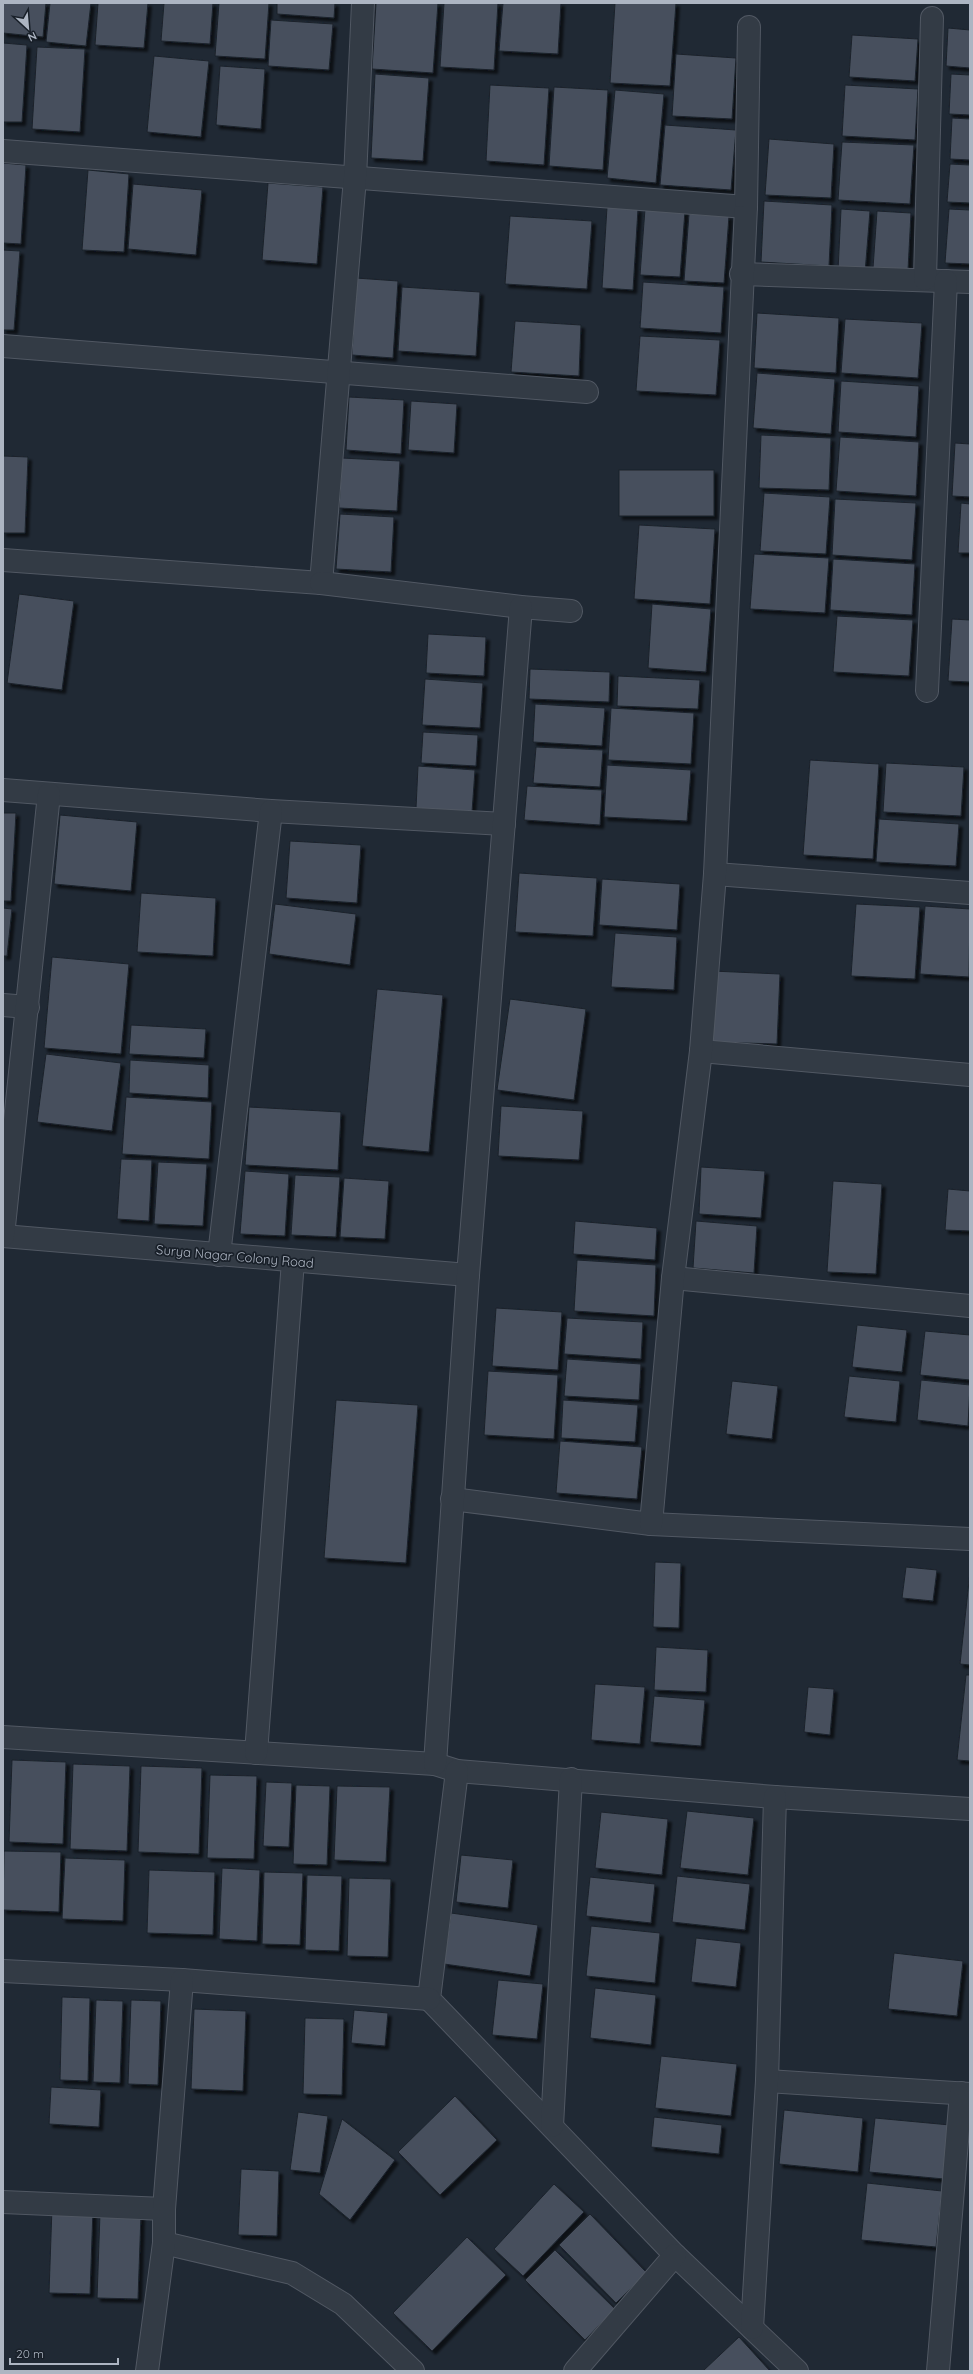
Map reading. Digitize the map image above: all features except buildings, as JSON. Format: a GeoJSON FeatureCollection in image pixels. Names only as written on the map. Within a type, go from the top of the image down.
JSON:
{"type":"FeatureCollection","features":[{"type":"Feature","properties":{"kind":"street"},"geometry":{"type":"LineString","coordinates":[[321,583],[355,178],[363,3]]}},
{"type":"Feature","properties":{"kind":"street"},"geometry":{"type":"LineString","coordinates":[[925,279],[932,18]]}},
{"type":"Feature","properties":{"kind":"street"},"geometry":{"type":"LineString","coordinates":[[651,1524],[673,1278],[701,1051],[715,874],[741,274],[746,207],[748,27]]}},
{"type":"Feature","properties":{"kind":"street"},"geometry":{"type":"LineString","coordinates":[[3,151],[746,207]]}},
{"type":"Feature","properties":{"kind":"street"},"geometry":{"type":"LineString","coordinates":[[741,274],[925,279],[970,282]]}},
{"type":"Feature","properties":{"kind":"street"},"geometry":{"type":"LineString","coordinates":[[927,691],[946,281]]}},
{"type":"Feature","properties":{"kind":"street"},"geometry":{"type":"LineString","coordinates":[[3,346],[587,392]]}},
{"type":"Feature","properties":{"kind":"street"},"geometry":{"type":"LineString","coordinates":[[3,560],[321,583],[521,607],[571,611]]}},
{"type":"Feature","properties":{"kind":"street"},"geometry":{"type":"LineString","coordinates":[[435,1764],[468,1276],[521,607]]}},
{"type":"Feature","properties":{"kind":"street"},"geometry":{"type":"LineString","coordinates":[[3,790],[272,812],[504,824]]}},
{"type":"Feature","properties":{"kind":"street"},"geometry":{"type":"LineString","coordinates":[[3,1236],[49,794]]}},
{"type":"Feature","properties":{"kind":"street"},"geometry":{"type":"LineString","coordinates":[[219,1254],[272,812]]}},
{"type":"Feature","properties":{"kind":"street"},"geometry":{"type":"LineString","coordinates":[[715,874],[970,893]]}},
{"type":"Feature","properties":{"kind":"street"},"geometry":{"type":"LineString","coordinates":[[3,1005],[28,1007]]}},
{"type":"Feature","properties":{"kind":"street"},"geometry":{"type":"LineString","coordinates":[[701,1051],[970,1075]]}},
{"type":"Feature","properties":{"kind":"street","name":"Surya Nagar Colony Road"},"geometry":{"type":"LineString","coordinates":[[3,1236],[468,1276]]}},
{"type":"Feature","properties":{"kind":"street"},"geometry":{"type":"LineString","coordinates":[[256,1752],[293,1261]]}},
{"type":"Feature","properties":{"kind":"street"},"geometry":{"type":"LineString","coordinates":[[673,1278],[970,1306]]}},
{"type":"Feature","properties":{"kind":"street"},"geometry":{"type":"LineString","coordinates":[[452,1499],[651,1524],[970,1539]]}},
{"type":"Feature","properties":{"kind":"street"},"geometry":{"type":"LineString","coordinates":[[3,1736],[435,1764],[457,1771],[570,1779],[775,1797],[970,1809]]}},
{"type":"Feature","properties":{"kind":"street"},"geometry":{"type":"LineString","coordinates":[[429,1999],[457,1771]]}},
{"type":"Feature","properties":{"kind":"street"},"geometry":{"type":"LineString","coordinates":[[552,2126],[570,1779]]}},
{"type":"Feature","properties":{"kind":"street"},"geometry":{"type":"LineString","coordinates":[[752,2328],[767,2081],[775,1797]]}},
{"type":"Feature","properties":{"kind":"street"},"geometry":{"type":"LineString","coordinates":[[3,1971],[182,1980],[429,1999],[675,2255],[797,2371]]}},
{"type":"Feature","properties":{"kind":"street"},"geometry":{"type":"LineString","coordinates":[[147,2371],[164,2243],[164,2209],[182,1980]]}},
{"type":"Feature","properties":{"kind":"street"},"geometry":{"type":"LineString","coordinates":[[767,2081],[966,2093],[938,2371]]}},
{"type":"Feature","properties":{"kind":"street"},"geometry":{"type":"LineString","coordinates":[[3,2202],[164,2209]]}},
{"type":"Feature","properties":{"kind":"street"},"geometry":{"type":"LineString","coordinates":[[164,2243],[292,2273],[343,2304],[413,2371]]}},
{"type":"Feature","properties":{"kind":"street"},"geometry":{"type":"LineString","coordinates":[[575,2371],[675,2255]]}}]}
